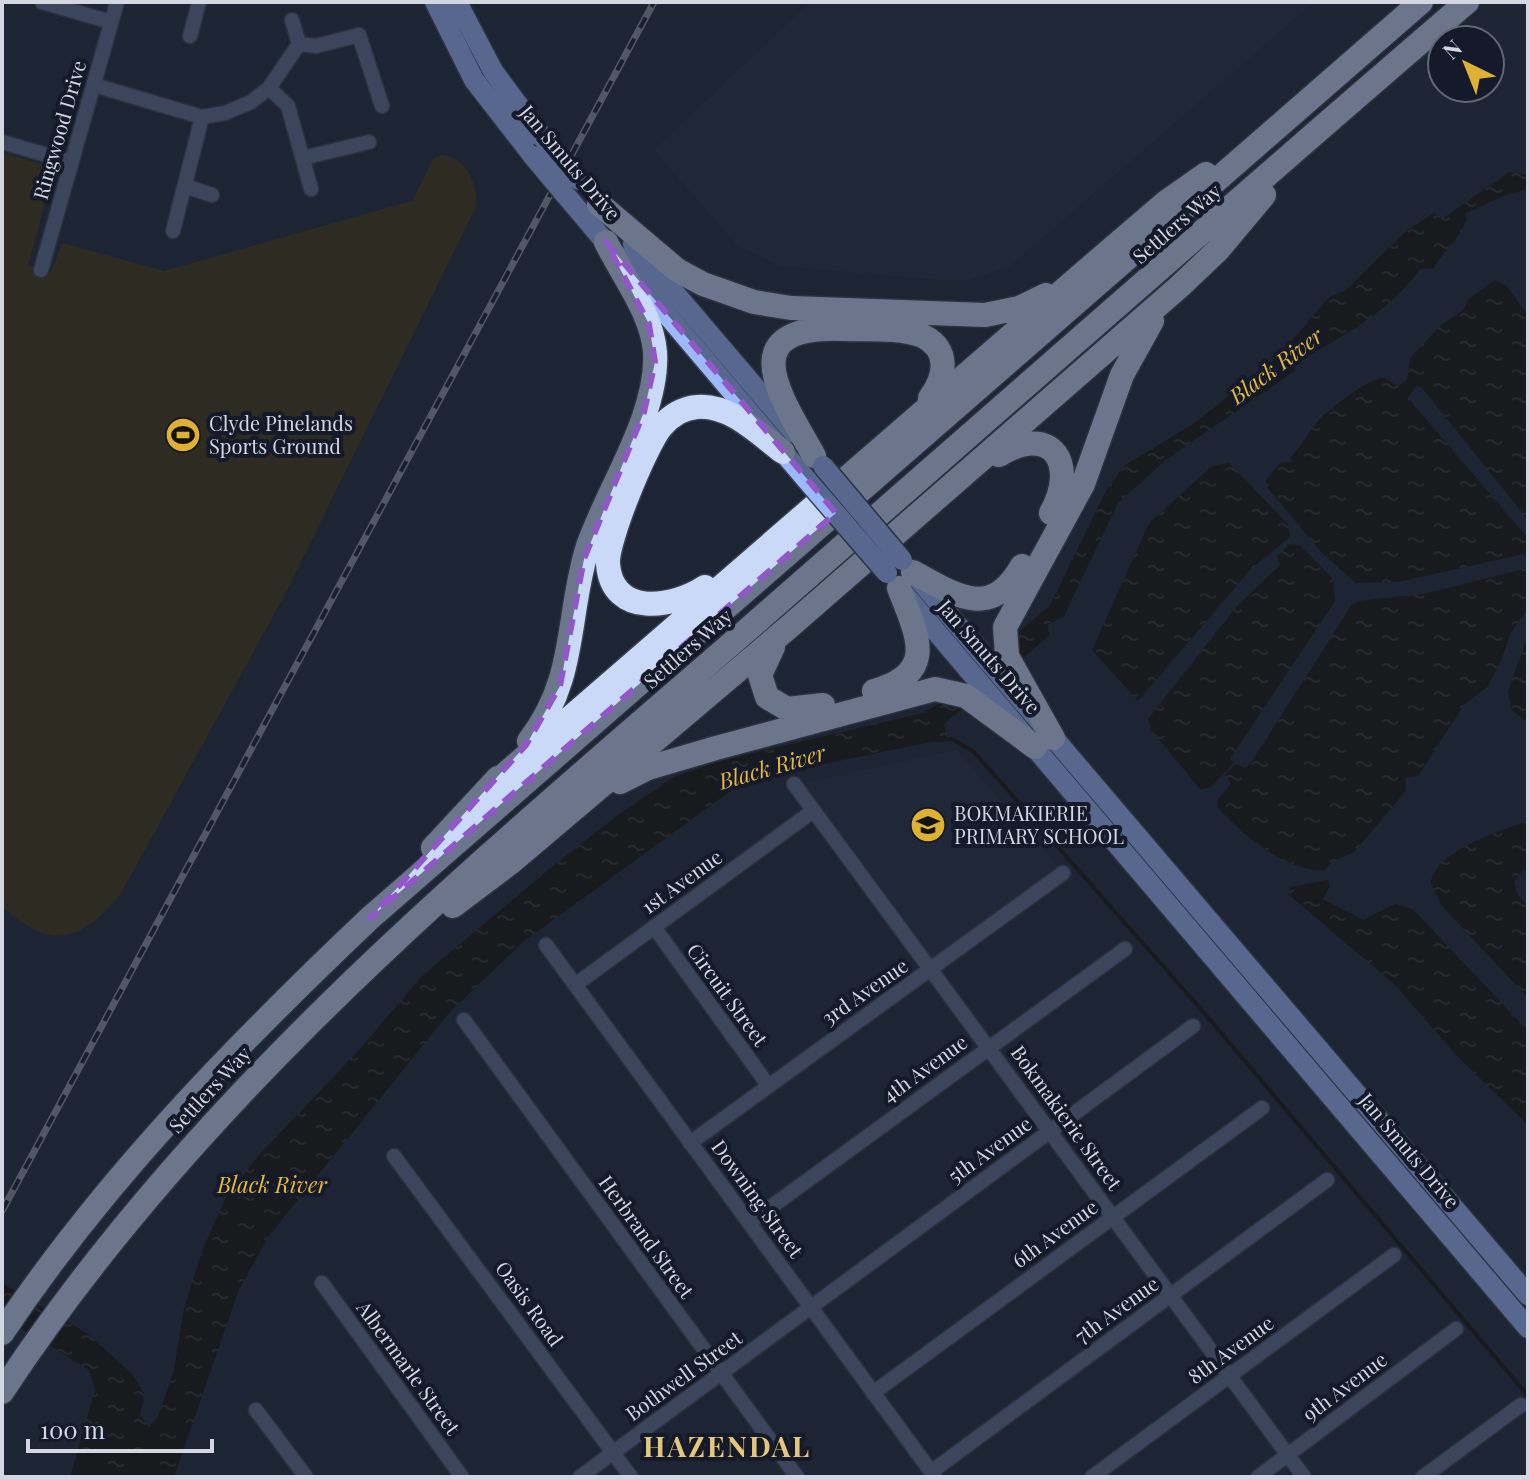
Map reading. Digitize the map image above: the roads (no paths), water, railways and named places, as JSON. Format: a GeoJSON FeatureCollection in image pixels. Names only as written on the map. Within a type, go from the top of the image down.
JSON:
{"type":"FeatureCollection","features":[{"type":"Feature","properties":{"kind":"highway","name":"Settlers Way"},"geometry":{"type":"LineString","coordinates":[[2,1333],[32,1288],[113,1185],[278,1006],[370,918],[725,606],[1185,211],[1288,116],[1421,2]]}},
{"type":"Feature","properties":{"kind":"highway","name":"Settlers Way"},"geometry":{"type":"LineString","coordinates":[[2,1392],[97,1256],[139,1205],[300,1030],[494,850],[1467,2]]}},
{"type":"Feature","properties":{"kind":"highway"},"geometry":{"type":"LineString","coordinates":[[488,789],[1166,202],[1288,116]]}},
{"type":"Feature","properties":{"kind":"highway"},"geometry":{"type":"LineString","coordinates":[[398,939],[456,904],[579,805],[789,627],[1179,287],[1218,250],[1325,124]]}},
{"type":"Feature","properties":{"kind":"highway"},"geometry":{"type":"LineString","coordinates":[[599,204],[677,270],[711,288],[763,304],[985,315],[1019,308],[1081,275]]}},
{"type":"Feature","properties":{"kind":"highway"},"geometry":{"type":"LineString","coordinates":[[370,918],[488,789],[539,728],[555,699],[567,664],[588,546],[652,387],[655,351],[649,324],[606,242]]}},
{"type":"Feature","properties":{"kind":"highway"},"geometry":{"type":"LineString","coordinates":[[1044,742],[998,688],[1003,643],[1013,607],[1093,462],[1117,387],[1136,345],[1179,287]]}},
{"type":"Feature","properties":{"kind":"highway"},"geometry":{"type":"LineString","coordinates":[[814,467],[774,372],[777,349],[795,332],[819,328],[902,331],[928,338],[941,352],[944,369],[937,388],[917,416]]}},
{"type":"Feature","properties":{"kind":"highway"},"geometry":{"type":"LineString","coordinates":[[771,542],[696,593],[662,605],[630,599],[614,583],[608,566],[617,525],[655,435],[670,418],[687,408],[715,408],[736,417],[783,452]]}},
{"type":"Feature","properties":{"kind":"highway"},"geometry":{"type":"LineString","coordinates":[[900,574],[966,599],[980,600],[998,594],[1017,575],[1059,499],[1064,476],[1061,461],[1051,449],[1027,442],[1000,454],[950,487]]}},
{"type":"Feature","properties":{"kind":"highway"},"geometry":{"type":"LineString","coordinates":[[789,627],[760,670],[762,689],[774,703],[787,709],[806,709],[889,687],[911,672],[919,651],[900,574]]}},
{"type":"Feature","properties":{"kind":"highway"},"geometry":{"type":"LineString","coordinates":[[579,805],[659,765],[925,690],[998,688]]}},
{"type":"Feature","properties":{"kind":"highway"},"geometry":{"type":"LineString","coordinates":[[998,688],[1044,742]]}},
{"type":"Feature","properties":{"kind":"main road","name":"Jan Smuts Drive"},"geometry":{"type":"LineString","coordinates":[[435,2],[474,80],[533,156],[599,204],[900,574],[998,688]]}},
{"type":"Feature","properties":{"kind":"main road","name":"Jan Smuts Drive"},"geometry":{"type":"LineString","coordinates":[[457,2],[493,71],[542,137],[606,242],[783,452],[814,467]]}},
{"type":"Feature","properties":{"kind":"main road","name":"Jan Smuts Drive"},"geometry":{"type":"LineString","coordinates":[[1044,742],[1528,1295]]}},
{"type":"Feature","properties":{"kind":"main road","name":"Jan Smuts Drive"},"geometry":{"type":"LineString","coordinates":[[1044,742],[1528,1328]]}},
{"type":"Feature","properties":{"kind":"street"},"geometry":{"type":"LineString","coordinates":[[42,2],[111,22]]}},
{"type":"Feature","properties":{"kind":"street","name":"Ringwood Drive"},"geometry":{"type":"LineString","coordinates":[[41,270],[117,2]]}},
{"type":"Feature","properties":{"kind":"street"},"geometry":{"type":"LineString","coordinates":[[190,36],[199,2]]}},
{"type":"Feature","properties":{"kind":"street"},"geometry":{"type":"LineString","coordinates":[[292,20],[299,44]]}},
{"type":"Feature","properties":{"kind":"street"},"geometry":{"type":"LineString","coordinates":[[299,44],[316,46],[359,35],[382,106]]}},
{"type":"Feature","properties":{"kind":"street"},"geometry":{"type":"LineString","coordinates":[[94,85],[202,117],[251,102],[269,88],[299,44]]}},
{"type":"Feature","properties":{"kind":"street"},"geometry":{"type":"LineString","coordinates":[[269,88],[288,106],[311,189]]}},
{"type":"Feature","properties":{"kind":"street"},"geometry":{"type":"LineString","coordinates":[[173,231],[202,117]]}},
{"type":"Feature","properties":{"kind":"street"},"geometry":{"type":"LineString","coordinates":[[2,142],[71,162]]}},
{"type":"Feature","properties":{"kind":"street"},"geometry":{"type":"LineString","coordinates":[[303,158],[369,142]]}},
{"type":"Feature","properties":{"kind":"street"},"geometry":{"type":"LineString","coordinates":[[185,186],[212,195]]}},
{"type":"Feature","properties":{"kind":"street","name":"Bokmakierie Street"},"geometry":{"type":"LineString","coordinates":[[794,784],[990,1046],[1304,1477]]}},
{"type":"Feature","properties":{"kind":"street","name":"1st Avenue"},"geometry":{"type":"LineString","coordinates":[[575,985],[813,811]]}},
{"type":"Feature","properties":{"kind":"street","name":"3rd Avenue"},"geometry":{"type":"LineString","coordinates":[[690,1143],[1063,873]]}},
{"type":"Feature","properties":{"kind":"street","name":"Circuit Street"},"geometry":{"type":"LineString","coordinates":[[654,927],[768,1085]]}},
{"type":"Feature","properties":{"kind":"street","name":"Downing Street"},"geometry":{"type":"LineString","coordinates":[[546,945],[933,1474]]}},
{"type":"Feature","properties":{"kind":"street","name":"4th Avenue"},"geometry":{"type":"LineString","coordinates":[[749,1223],[1125,949]]}},
{"type":"Feature","properties":{"kind":"street","name":"Herbrand Street"},"geometry":{"type":"LineString","coordinates":[[464,1020],[797,1477]]}},
{"type":"Feature","properties":{"kind":"street","name":"5th Avenue"},"geometry":{"type":"LineString","coordinates":[[811,1307],[1193,1026]]}},
{"type":"Feature","properties":{"kind":"street","name":"6th Avenue"},"geometry":{"type":"LineString","coordinates":[[873,1393],[1262,1108]]}},
{"type":"Feature","properties":{"kind":"street","name":"Oasis Road"},"geometry":{"type":"LineString","coordinates":[[394,1156],[631,1477]]}},
{"type":"Feature","properties":{"kind":"street","name":"7th Avenue"},"geometry":{"type":"LineString","coordinates":[[933,1474],[1327,1180]]}},
{"type":"Feature","properties":{"kind":"street","name":"8th Avenue"},"geometry":{"type":"LineString","coordinates":[[1092,1477],[1394,1255]]}},
{"type":"Feature","properties":{"kind":"street","name":"Albermarle Street"},"geometry":{"type":"LineString","coordinates":[[322,1283],[462,1477]]}},
{"type":"Feature","properties":{"kind":"street","name":"Bothwell Street"},"geometry":{"type":"LineString","coordinates":[[580,1477],[811,1307]]}},
{"type":"Feature","properties":{"kind":"street","name":"9th Avenue"},"geometry":{"type":"LineString","coordinates":[[1258,1477],[1456,1329]]}},
{"type":"Feature","properties":{"kind":"street"},"geometry":{"type":"LineString","coordinates":[[1423,1477],[1521,1405]]}},
{"type":"Feature","properties":{"kind":"street"},"geometry":{"type":"LineString","coordinates":[[256,1410],[306,1477]]}},
{"type":"Feature","properties":{"kind":"water","name":"Black River"},"geometry":{"type":"Polygon","coordinates":[[[1509,172],[1528,175],[1528,189],[1503,196],[1465,214],[1467,219],[1464,226],[1434,268],[1420,269],[1379,311],[1294,365],[1295,371],[1167,459],[1118,503],[1064,616],[1048,625],[1049,636],[944,724],[946,739],[814,766],[788,766],[739,785],[523,942],[449,1013],[268,1237],[238,1292],[174,1477],[70,1477],[95,1389],[89,1370],[2,1317],[2,1283],[87,1333],[132,1374],[145,1395],[140,1415],[149,1427],[158,1417],[174,1370],[184,1308],[202,1251],[226,1197],[258,1156],[358,1051],[422,976],[548,870],[623,811],[674,777],[720,761],[922,713],[935,706],[1050,605],[1107,489],[1125,465],[1193,424],[1279,356],[1329,297],[1345,291],[1406,231],[1434,213],[1442,219],[1509,172]]]}},
{"type":"Feature","properties":{"kind":"water"},"geometry":{"type":"Polygon","coordinates":[[[1494,280],[1506,285],[1528,316],[1528,520],[1422,388],[1416,386],[1408,398],[1528,538],[1528,553],[1398,582],[1356,583],[1322,553],[1266,486],[1266,480],[1280,463],[1293,461],[1290,458],[1320,419],[1337,404],[1378,379],[1384,378],[1398,386],[1407,380],[1410,358],[1440,326],[1463,310],[1469,299],[1494,280]]]}},
{"type":"Feature","properties":{"kind":"water"},"geometry":{"type":"Polygon","coordinates":[[[1229,463],[1288,524],[1290,537],[1251,569],[1138,701],[1092,650],[1149,523],[1212,466],[1229,463]]]}},
{"type":"Feature","properties":{"kind":"water"},"geometry":{"type":"Polygon","coordinates":[[[1289,544],[1300,545],[1333,579],[1335,601],[1230,759],[1234,763],[1211,787],[1201,790],[1152,731],[1148,719],[1237,606],[1280,565],[1277,557],[1289,544]]]}},
{"type":"Feature","properties":{"kind":"water"},"geometry":{"type":"Polygon","coordinates":[[[1528,568],[1528,609],[1511,632],[1488,686],[1464,705],[1418,776],[1406,777],[1406,791],[1354,852],[1332,862],[1324,871],[1294,865],[1265,850],[1217,807],[1217,800],[1231,784],[1225,775],[1235,764],[1246,768],[1252,761],[1351,606],[1358,601],[1424,594],[1528,568]]]}},
{"type":"Feature","properties":{"kind":"water"},"geometry":{"type":"Polygon","coordinates":[[[1528,636],[1528,722],[1512,711],[1508,691],[1528,636]]]}},
{"type":"Feature","properties":{"kind":"water"},"geometry":{"type":"Polygon","coordinates":[[[1528,821],[1528,870],[1523,870],[1514,882],[1518,895],[1528,907],[1528,998],[1441,905],[1431,883],[1443,861],[1456,852],[1487,836],[1528,821]]]}},
{"type":"Feature","properties":{"kind":"water"},"geometry":{"type":"Polygon","coordinates":[[[1328,880],[1330,886],[1323,899],[1363,920],[1395,904],[1413,909],[1528,1031],[1528,1125],[1455,1054],[1396,986],[1288,894],[1291,887],[1328,880]]]}},
{"type":"Feature","properties":{"kind":"waterway"},"geometry":{"type":"LineString","coordinates":[[937,740],[952,739],[974,752],[1200,1008],[1528,1396]]}},
{"type":"Feature","properties":{"kind":"railway"},"geometry":{"type":"LineString","coordinates":[[2,1211],[654,2]]}},
{"type":"Feature","properties":{"kind":"place","name":"Clyde Pinelands Sports Ground"},"geometry":{"type":"Point","coordinates":[183,435]}},
{"type":"Feature","properties":{"kind":"place","name":"BOKMAKIERIE PRIMARY SCHOOL"},"geometry":{"type":"Point","coordinates":[928,825]}},
{"type":"Feature","properties":{"kind":"district","name":"HAZENDAL"},"geometry":{"type":"Point","coordinates":[727,1447]}}]}
